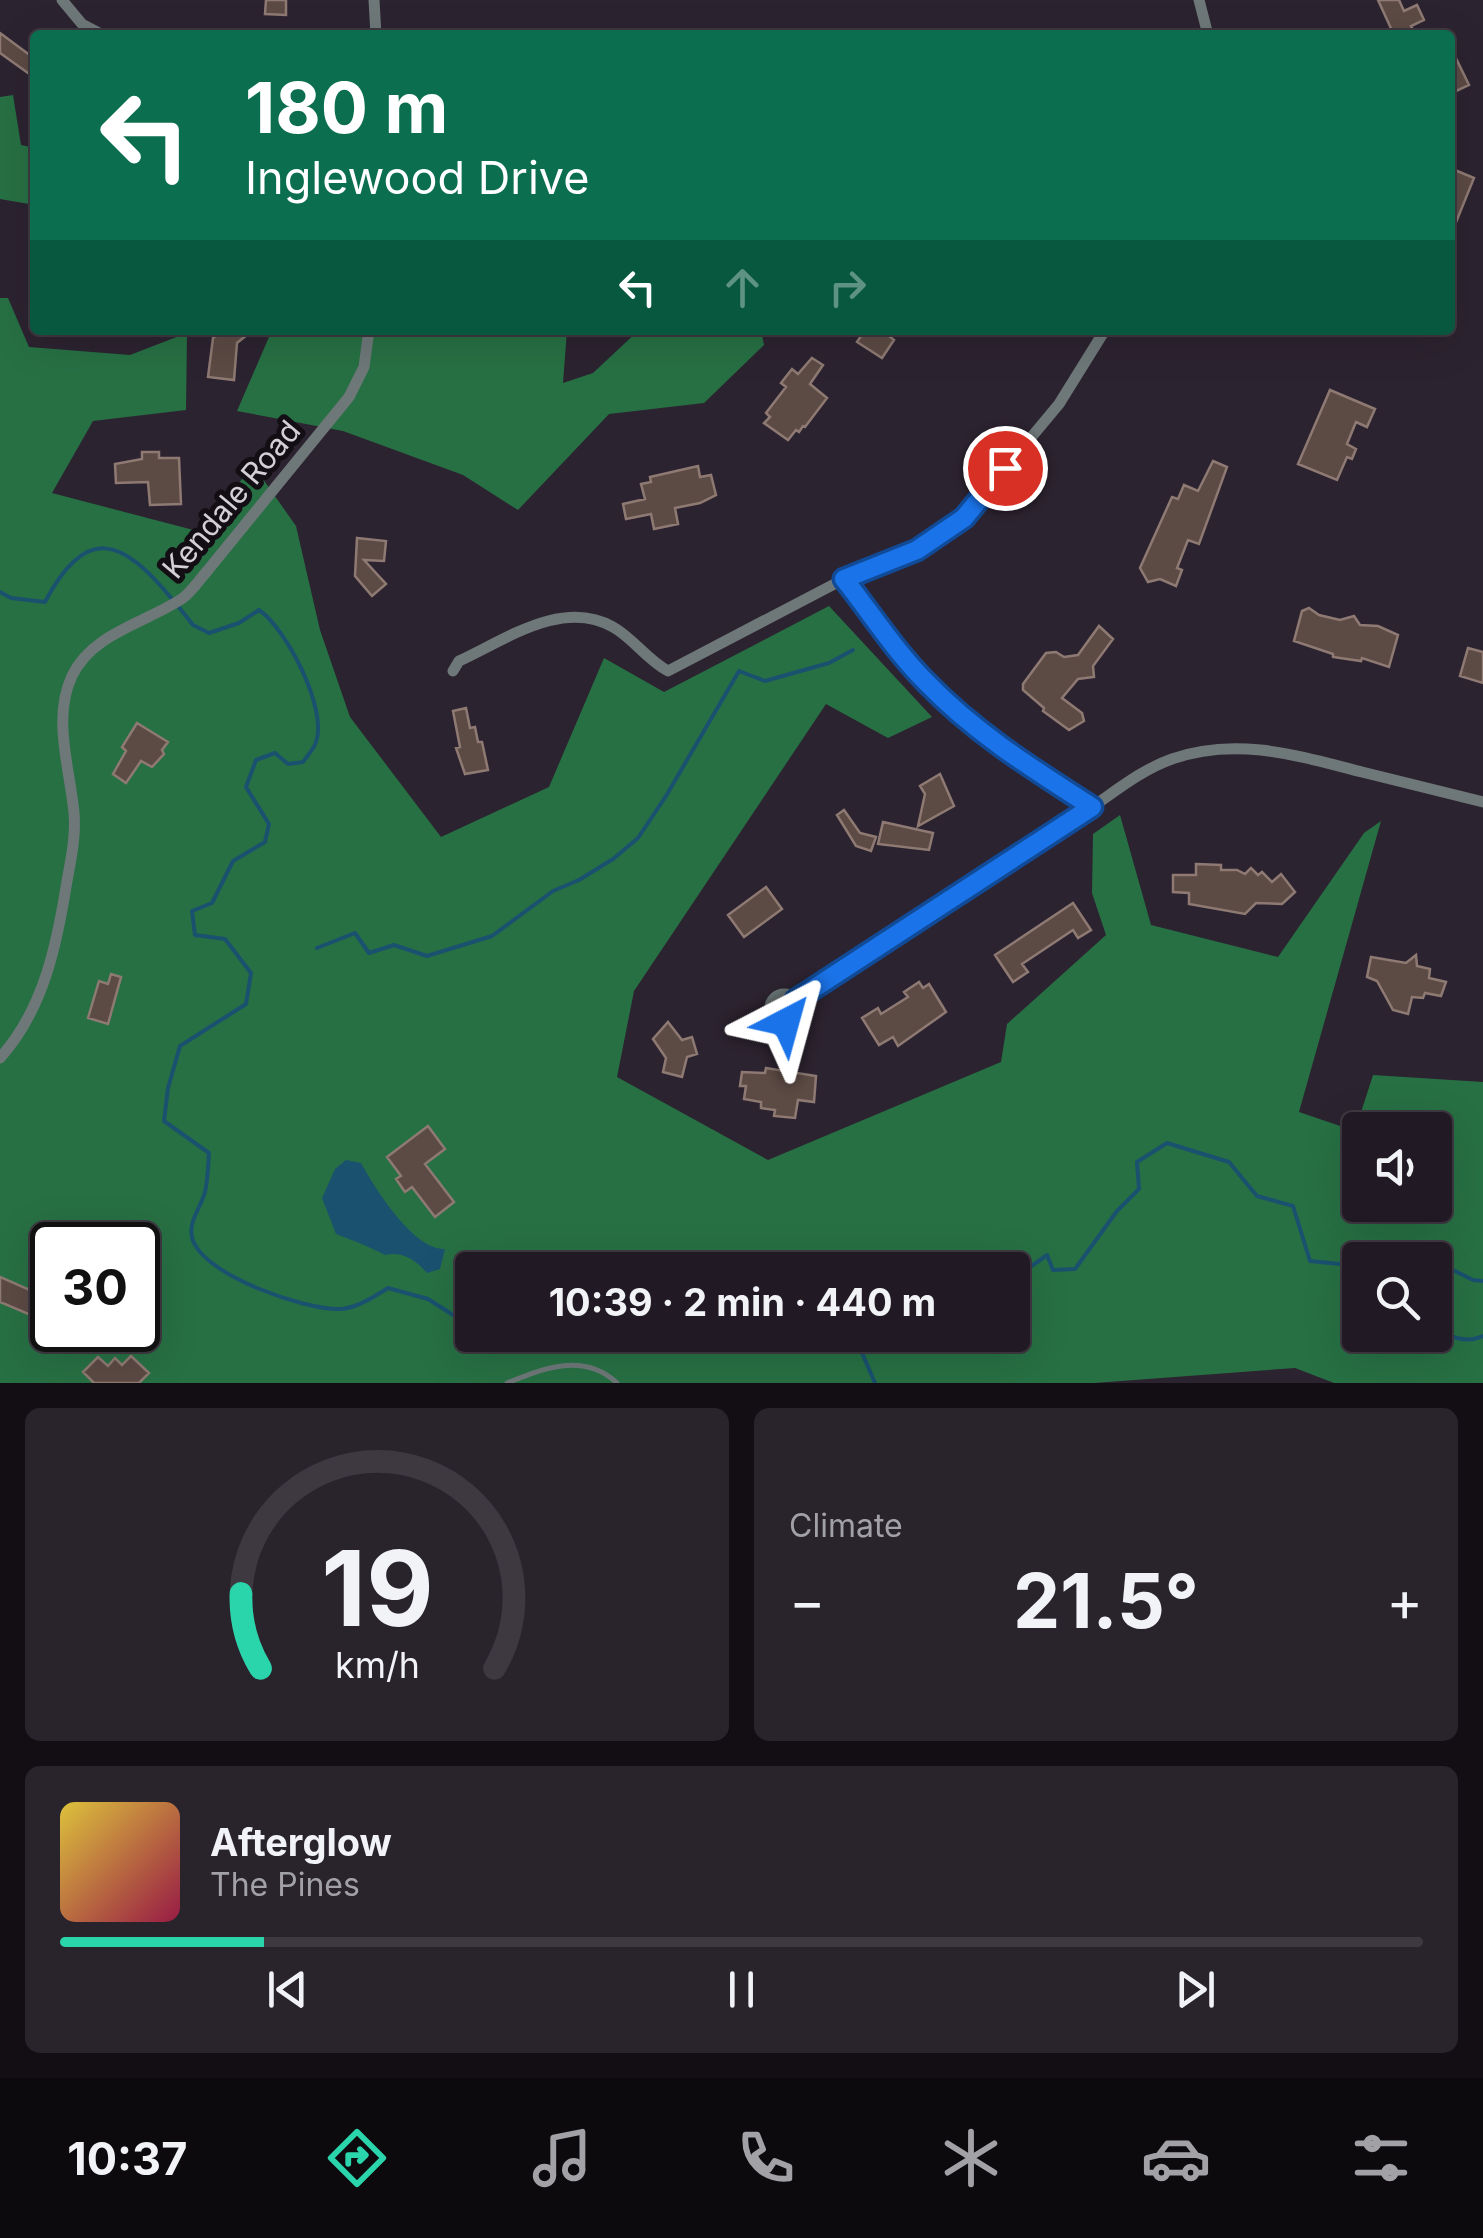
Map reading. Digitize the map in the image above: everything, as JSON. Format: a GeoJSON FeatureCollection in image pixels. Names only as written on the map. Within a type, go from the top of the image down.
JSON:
{"type":"FeatureCollection","features":[{"type":"Feature","properties":{"kind":"street"},"geometry":{"type":"LineString","coordinates":[[62,0],[82,24],[93,30]]}},
{"type":"Feature","properties":{"kind":"street"},"geometry":{"type":"LineString","coordinates":[[374,0],[376,30]]}},
{"type":"Feature","properties":{"kind":"street"},"geometry":{"type":"LineString","coordinates":[[1199,0],[1207,30]]}},
{"type":"Feature","properties":{"kind":"street","name":"Kendale Road"},"geometry":{"type":"LineString","coordinates":[[0,1058],[26,1024],[42,990],[61,922],[74,816],[63,741],[65,694],[77,667],[101,642],[185,597],[349,397],[364,368],[368,335]]}},
{"type":"Feature","properties":{"kind":"street"},"geometry":{"type":"LineString","coordinates":[[453,671],[459,661],[540,623],[573,615],[614,627],[668,671],[844,579],[917,550],[964,518],[1058,404],[1102,335]]}},
{"type":"Feature","properties":{"kind":"street"},"geometry":{"type":"LineString","coordinates":[[844,579],[924,680],[976,729],[1092,807]]}},
{"type":"Feature","properties":{"kind":"street"},"geometry":{"type":"LineString","coordinates":[[796,1000],[1144,772],[1203,750],[1281,751],[1483,802]]}},
{"type":"Feature","properties":{"kind":"lane"},"geometry":{"type":"LineString","coordinates":[[507,1383],[565,1364],[587,1365],[617,1383]]}},
{"type":"Feature","properties":{"kind":"green space"},"geometry":{"type":"Polygon","coordinates":[[[13,95],[21,145],[30,147],[30,204],[0,199],[0,97],[13,95]]]}},
{"type":"Feature","properties":{"kind":"green space"},"geometry":{"type":"Polygon","coordinates":[[[0,298],[8,298],[29,347],[130,355],[187,335],[186,410],[93,421],[52,493],[201,532],[253,465],[296,526],[320,630],[350,717],[441,837],[549,787],[604,658],[664,692],[829,606],[932,717],[888,738],[826,704],[634,991],[617,1077],[768,1160],[1001,1062],[1007,1024],[1106,935],[1092,893],[1093,834],[1120,815],[1151,925],[1278,957],[1364,833],[1381,821],[1299,1112],[1342,1127],[1342,1222],[1452,1222],[1452,1112],[1361,1112],[1373,1075],[1483,1082],[1483,1383],[1334,1383],[1295,1368],[1094,1383],[0,1383],[0,298]]]}},
{"type":"Feature","properties":{"kind":"green space"},"geometry":{"type":"Polygon","coordinates":[[[270,335],[567,335],[563,383],[593,373],[634,335],[762,335],[764,345],[704,403],[609,414],[518,510],[463,475],[343,431],[237,411],[270,335]]]}},
{"type":"Feature","properties":{"kind":"water"},"geometry":{"type":"Polygon","coordinates":[[[346,1160],[361,1163],[385,1201],[420,1240],[445,1249],[440,1269],[427,1273],[408,1258],[385,1255],[336,1234],[322,1198],[335,1169],[346,1160]]]}},
{"type":"Feature","properties":{"kind":"building"},"geometry":{"type":"Polygon","coordinates":[[[266,0],[286,0],[286,15],[265,14],[266,0]]]}},
{"type":"Feature","properties":{"kind":"building"},"geometry":{"type":"Polygon","coordinates":[[[1378,0],[1399,0],[1404,11],[1417,5],[1424,20],[1411,26],[1413,30],[1392,30],[1378,0]]]}},
{"type":"Feature","properties":{"kind":"building"},"geometry":{"type":"Polygon","coordinates":[[[0,33],[30,55],[30,74],[0,53],[0,33]]]}},
{"type":"Feature","properties":{"kind":"building"},"geometry":{"type":"Polygon","coordinates":[[[1455,56],[1469,85],[1455,92],[1455,56]]]}},
{"type":"Feature","properties":{"kind":"building"},"geometry":{"type":"Polygon","coordinates":[[[1455,170],[1474,178],[1455,225],[1455,170]]]}},
{"type":"Feature","properties":{"kind":"building"},"geometry":{"type":"Polygon","coordinates":[[[247,335],[237,343],[234,380],[208,377],[213,338],[247,335]]]}},
{"type":"Feature","properties":{"kind":"building"},"geometry":{"type":"Polygon","coordinates":[[[862,335],[890,335],[894,340],[882,358],[857,342],[862,335]]]}},
{"type":"Feature","properties":{"kind":"building"},"geometry":{"type":"Polygon","coordinates":[[[812,358],[823,365],[810,384],[827,398],[805,427],[796,430],[788,440],[764,423],[770,417],[766,413],[786,387],[781,383],[792,369],[798,374],[812,358]]]}},
{"type":"Feature","properties":{"kind":"building"},"geometry":{"type":"Polygon","coordinates":[[[1330,390],[1375,409],[1367,427],[1356,422],[1347,444],[1356,449],[1352,459],[1347,457],[1337,480],[1298,464],[1330,390]]]}},
{"type":"Feature","properties":{"kind":"building"},"geometry":{"type":"Polygon","coordinates":[[[142,452],[159,452],[159,458],[179,458],[181,504],[150,505],[148,482],[116,483],[115,464],[142,459],[142,452]]]}},
{"type":"Feature","properties":{"kind":"building"},"geometry":{"type":"Polygon","coordinates":[[[1213,461],[1227,467],[1199,544],[1188,540],[1177,568],[1182,570],[1176,586],[1160,579],[1148,582],[1140,568],[1172,497],[1178,499],[1184,485],[1198,491],[1213,461]]]}},
{"type":"Feature","properties":{"kind":"building"},"geometry":{"type":"Polygon","coordinates":[[[698,466],[700,477],[711,475],[716,495],[675,508],[678,524],[654,529],[651,514],[626,519],[623,504],[645,499],[641,484],[651,482],[650,477],[698,466]]]}},
{"type":"Feature","properties":{"kind":"building"},"geometry":{"type":"Polygon","coordinates":[[[357,538],[386,541],[384,561],[364,560],[386,584],[372,596],[355,576],[357,538]]]}},
{"type":"Feature","properties":{"kind":"building"},"geometry":{"type":"Polygon","coordinates":[[[1309,608],[1340,620],[1354,616],[1360,625],[1378,626],[1398,635],[1389,667],[1362,658],[1361,661],[1333,657],[1294,641],[1302,611],[1309,608]]]}},
{"type":"Feature","properties":{"kind":"building"},"geometry":{"type":"Polygon","coordinates":[[[1099,626],[1113,639],[1093,666],[1094,677],[1078,679],[1062,698],[1082,713],[1084,721],[1069,730],[1043,711],[1023,690],[1023,684],[1046,653],[1078,655],[1099,626]]]}},
{"type":"Feature","properties":{"kind":"building"},"geometry":{"type":"Polygon","coordinates":[[[1468,648],[1483,652],[1483,683],[1460,676],[1468,648]]]}},
{"type":"Feature","properties":{"kind":"building"},"geometry":{"type":"Polygon","coordinates":[[[466,708],[470,728],[475,727],[478,742],[482,742],[488,770],[465,774],[456,748],[460,747],[453,711],[466,708]]]}},
{"type":"Feature","properties":{"kind":"building"},"geometry":{"type":"Polygon","coordinates":[[[137,723],[168,742],[162,750],[164,754],[152,767],[141,761],[126,783],[113,774],[126,751],[122,747],[137,723]]]}},
{"type":"Feature","properties":{"kind":"building"},"geometry":{"type":"Polygon","coordinates":[[[940,774],[954,806],[918,826],[925,794],[920,786],[940,774]]]}},
{"type":"Feature","properties":{"kind":"building"},"geometry":{"type":"Polygon","coordinates":[[[844,810],[860,833],[876,837],[871,851],[856,846],[837,815],[844,810]]]}},
{"type":"Feature","properties":{"kind":"building"},"geometry":{"type":"Polygon","coordinates":[[[883,822],[933,833],[929,850],[878,844],[883,822]]]}},
{"type":"Feature","properties":{"kind":"building"},"geometry":{"type":"Polygon","coordinates":[[[1196,864],[1221,865],[1221,870],[1245,874],[1251,868],[1272,882],[1281,874],[1295,892],[1282,904],[1256,903],[1245,914],[1189,904],[1189,893],[1173,892],[1173,875],[1196,875],[1196,864]]]}},
{"type":"Feature","properties":{"kind":"building"},"geometry":{"type":"Polygon","coordinates":[[[766,887],[782,909],[744,937],[728,915],[766,887]]]}},
{"type":"Feature","properties":{"kind":"building"},"geometry":{"type":"Polygon","coordinates":[[[1073,903],[1091,930],[1078,938],[1073,930],[1022,964],[1028,972],[1013,982],[995,955],[1073,903]]]}},
{"type":"Feature","properties":{"kind":"building"},"geometry":{"type":"Polygon","coordinates":[[[1416,955],[1417,966],[1430,969],[1429,978],[1446,982],[1441,996],[1425,993],[1423,998],[1412,997],[1408,1014],[1393,1010],[1377,981],[1367,977],[1371,957],[1406,963],[1416,955]]]}},
{"type":"Feature","properties":{"kind":"building"},"geometry":{"type":"Polygon","coordinates":[[[111,974],[121,977],[108,1024],[88,1018],[99,981],[108,984],[111,974]]]}},
{"type":"Feature","properties":{"kind":"building"},"geometry":{"type":"Polygon","coordinates":[[[919,982],[923,988],[929,984],[946,1012],[898,1046],[893,1037],[879,1045],[862,1018],[878,1008],[881,1014],[908,997],[904,992],[919,982]]]}},
{"type":"Feature","properties":{"kind":"building"},"geometry":{"type":"Polygon","coordinates":[[[668,1022],[682,1040],[692,1037],[697,1054],[687,1057],[682,1077],[663,1072],[666,1058],[653,1039],[668,1022]]]}},
{"type":"Feature","properties":{"kind":"building"},"geometry":{"type":"Polygon","coordinates":[[[766,1068],[816,1076],[814,1102],[798,1100],[795,1118],[774,1116],[775,1110],[761,1108],[761,1102],[744,1099],[746,1086],[740,1086],[742,1072],[765,1073],[766,1068]]]}},
{"type":"Feature","properties":{"kind":"building"},"geometry":{"type":"Polygon","coordinates":[[[428,1126],[445,1149],[425,1164],[454,1202],[435,1217],[412,1187],[405,1192],[396,1179],[401,1176],[387,1157],[428,1126]]]}},
{"type":"Feature","properties":{"kind":"building"},"geometry":{"type":"Polygon","coordinates":[[[0,1277],[30,1290],[30,1315],[0,1302],[0,1277]]]}},
{"type":"Feature","properties":{"kind":"building"},"geometry":{"type":"Polygon","coordinates":[[[131,1356],[149,1373],[139,1383],[94,1383],[83,1372],[98,1357],[108,1366],[115,1358],[122,1365],[131,1356]]]}},
{"type":"Feature","properties":{"kind":"waterway"},"geometry":{"type":"LineString","coordinates":[[0,592],[11,598],[45,602],[75,560],[105,548],[137,563],[172,599]]}},
{"type":"Feature","properties":{"kind":"waterway"},"geometry":{"type":"LineString","coordinates":[[178,606],[193,625],[209,633],[239,623],[259,610],[270,619],[302,670],[318,728],[315,745],[303,762],[288,764],[275,753],[256,760],[246,787],[269,824],[265,842],[233,861],[212,903],[192,911],[195,935],[225,939],[251,973],[246,1004],[180,1046],[168,1088],[164,1121],[209,1153],[205,1192],[191,1230],[194,1243],[218,1268],[281,1297],[338,1309],[364,1302],[388,1288],[428,1299],[455,1316]]}},
{"type":"Feature","properties":{"kind":"waterway"},"geometry":{"type":"LineString","coordinates":[[317,948],[355,933],[369,953],[394,945],[427,956],[492,936],[553,891],[613,859],[638,838],[739,671],[765,681],[829,663],[853,650]]}},
{"type":"Feature","properties":{"kind":"waterway"},"geometry":{"type":"LineString","coordinates":[[1030,1267],[1047,1255],[1053,1270],[1075,1269],[1117,1211],[1139,1189],[1137,1162],[1167,1143],[1229,1162],[1257,1196],[1293,1206],[1310,1261],[1342,1264]]}},
{"type":"Feature","properties":{"kind":"waterway"},"geometry":{"type":"LineString","coordinates":[[1452,1270],[1483,1281]]}},
{"type":"Feature","properties":{"kind":"waterway"},"geometry":{"type":"LineString","coordinates":[[1452,1336],[1483,1336]]}},
{"type":"Feature","properties":{"kind":"waterway"},"geometry":{"type":"LineString","coordinates":[[861,1352],[875,1383]]}},
{"type":"Feature","properties":{"kind":"route"},"geometry":{"type":"LineString","coordinates":[[786,1022],[796,1016],[796,1000],[1092,807],[976,729],[924,680],[844,579],[917,550],[964,518],[1005,468]]}}]}
